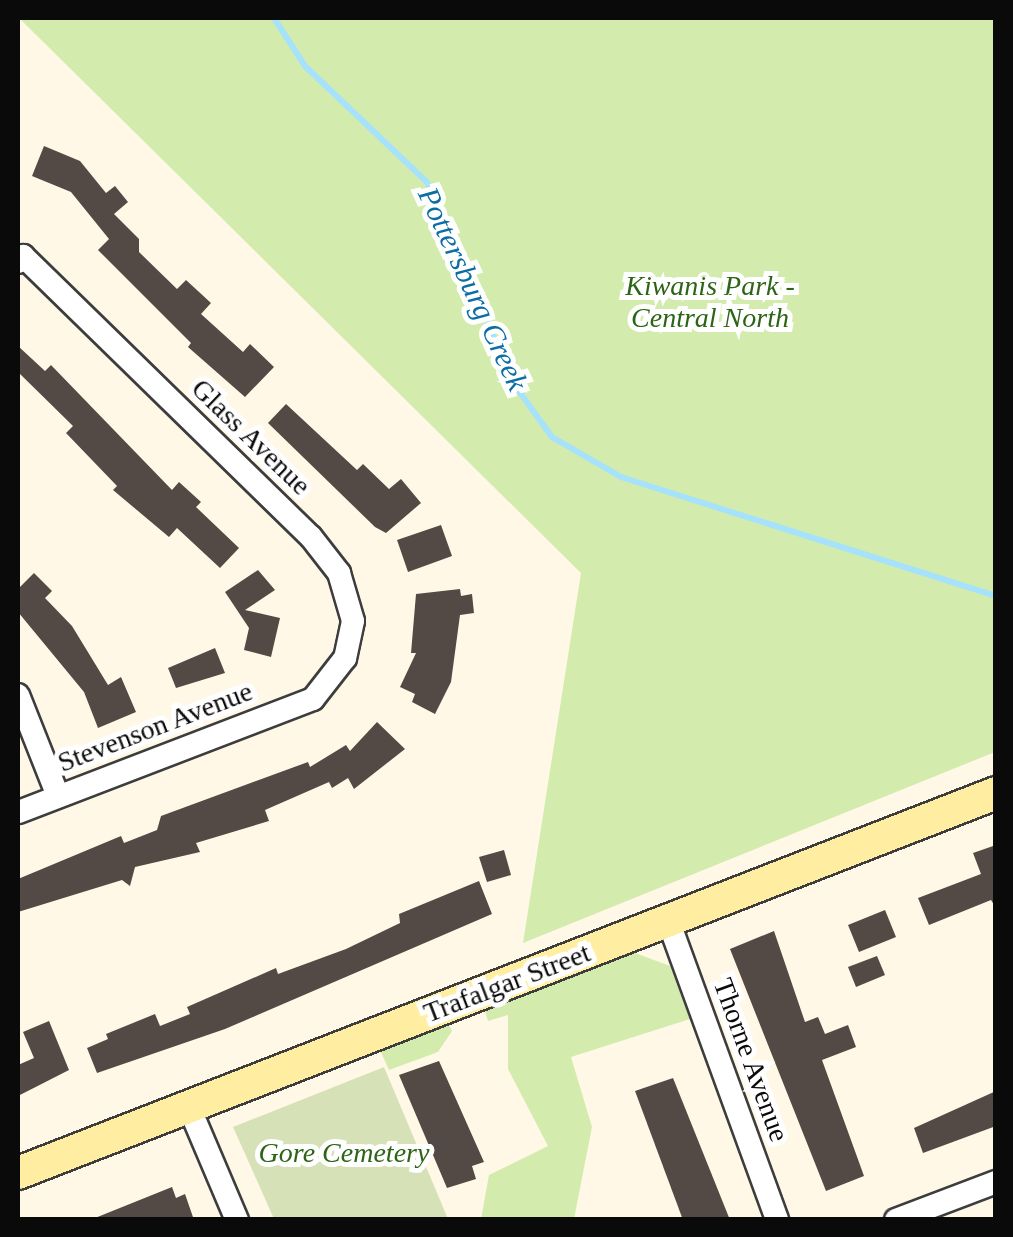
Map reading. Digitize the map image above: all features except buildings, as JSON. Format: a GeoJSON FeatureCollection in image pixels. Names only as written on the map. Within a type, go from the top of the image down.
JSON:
{"type":"FeatureCollection","features":[{"type":"Feature","properties":{"kind":"main road","name":"Trafalgar Street"},"geometry":{"type":"LineString","coordinates":[[18,1173],[996,793]]}},
{"type":"Feature","properties":{"kind":"street","name":"Glass Avenue"},"geometry":{"type":"LineString","coordinates":[[18,262],[22,256],[310,536],[339,573],[353,622],[345,658],[313,699]]}},
{"type":"Feature","properties":{"kind":"street"},"geometry":{"type":"LineString","coordinates":[[18,695],[58,796]]}},
{"type":"Feature","properties":{"kind":"street","name":"Stevenson Avenue"},"geometry":{"type":"LineString","coordinates":[[18,812],[313,699]]}},
{"type":"Feature","properties":{"kind":"street","name":"Thorne Avenue"},"geometry":{"type":"LineString","coordinates":[[668,920],[778,1220]]}},
{"type":"Feature","properties":{"kind":"street"},"geometry":{"type":"LineString","coordinates":[[188,1107],[237,1220]]}},
{"type":"Feature","properties":{"kind":"street"},"geometry":{"type":"LineString","coordinates":[[896,1220],[996,1182]]}},
{"type":"Feature","properties":{"kind":"green space","name":"Kiwanis Park - Central North"},"geometry":{"type":"Polygon","coordinates":[[[19,18],[995,18],[995,752],[523,943],[581,573],[19,18]]]}},
{"type":"Feature","properties":{"kind":"green space"},"geometry":{"type":"Polygon","coordinates":[[[635,953],[670,966],[690,1019],[571,1057],[592,1127],[574,1219],[481,1219],[489,1175],[548,1146],[508,1069],[508,1015],[488,1021],[485,1011],[635,953]]]}},
{"type":"Feature","properties":{"kind":"green space"},"geometry":{"type":"Polygon","coordinates":[[[448,1023],[452,1031],[438,1052],[389,1070],[380,1050],[448,1023]]]}},
{"type":"Feature","properties":{"kind":"green space","name":"Gore Cemetery"},"geometry":{"type":"Polygon","coordinates":[[[384,1067],[448,1219],[274,1219],[233,1127],[384,1067]]]}},
{"type":"Feature","properties":{"kind":"waterway","name":"Pottersburg Creek"},"geometry":{"type":"LineString","coordinates":[[274,18],[305,66],[427,182],[513,383],[552,437],[621,477],[996,596]]}}]}
